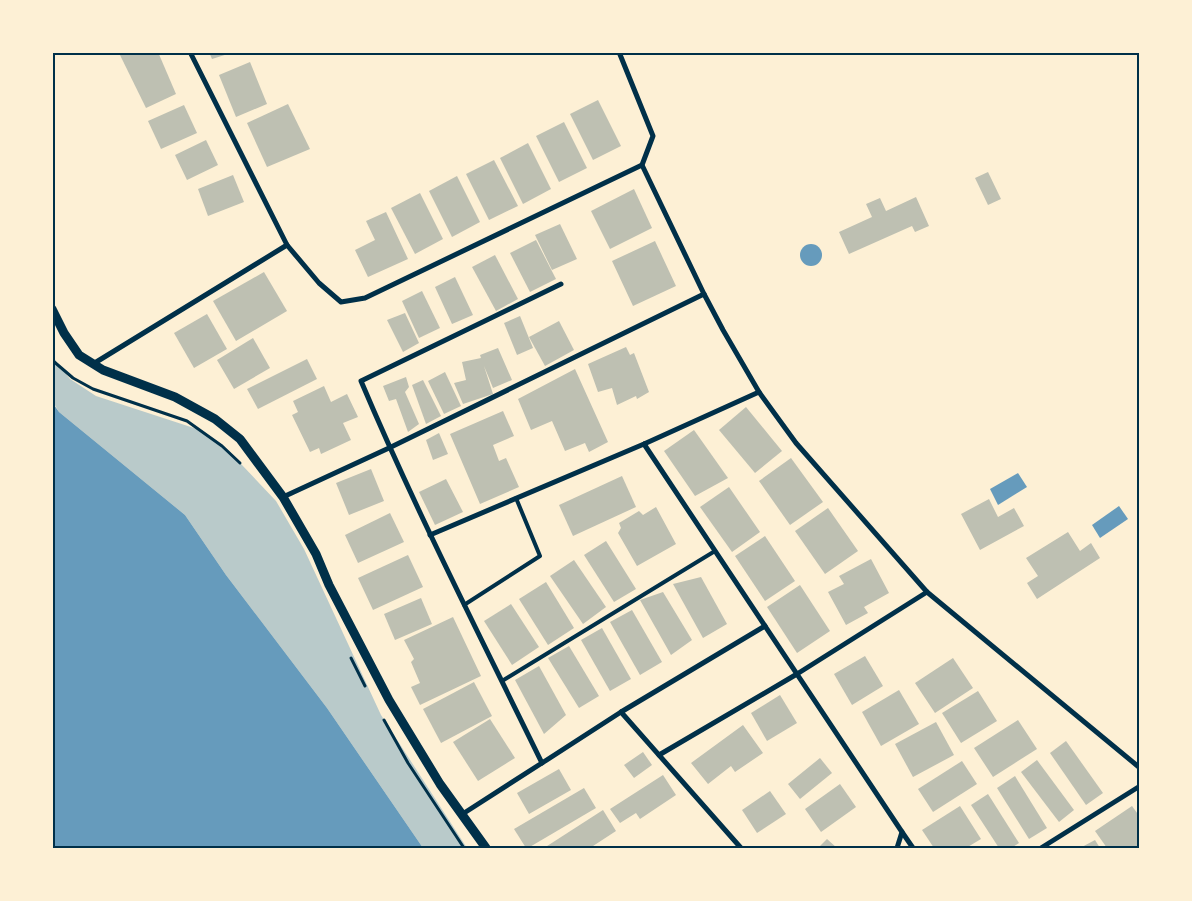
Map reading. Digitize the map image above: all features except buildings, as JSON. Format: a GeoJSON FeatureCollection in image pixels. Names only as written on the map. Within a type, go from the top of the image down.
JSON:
{"type":"FeatureCollection","features":[{"type":"Feature","properties":{"kind":"street"},"geometry":{"type":"LineString","coordinates":[[190,52],[287,245],[319,283],[341,302],[365,298],[642,165],[653,136],[620,52]]}},
{"type":"Feature","properties":{"kind":"street"},"geometry":{"type":"LineString","coordinates":[[642,165],[704,294],[759,392],[796,443],[927,592],[1140,768]]}},
{"type":"Feature","properties":{"kind":"street"},"geometry":{"type":"LineString","coordinates":[[93,364],[287,245]]}},
{"type":"Feature","properties":{"kind":"street"},"geometry":{"type":"LineString","coordinates":[[542,763],[389,448],[361,381],[561,284]]}},
{"type":"Feature","properties":{"kind":"street"},"geometry":{"type":"LineString","coordinates":[[283,497],[389,448],[704,294]]}},
{"type":"Feature","properties":{"kind":"street"},"geometry":{"type":"LineString","coordinates":[[52,309],[64,334],[79,355],[103,370],[175,397],[215,419],[240,439],[283,497],[316,554],[329,585],[389,700],[440,784],[486,848]]}},
{"type":"Feature","properties":{"kind":"street"},"geometry":{"type":"LineString","coordinates":[[430,534],[644,444],[759,392]]}},
{"type":"Feature","properties":{"kind":"street"},"geometry":{"type":"LineString","coordinates":[[644,444],[913,848]]}},
{"type":"Feature","properties":{"kind":"street"},"geometry":{"type":"LineString","coordinates":[[659,755],[797,674],[927,592]]}},
{"type":"Feature","properties":{"kind":"street"},"geometry":{"type":"LineString","coordinates":[[461,815],[621,712],[765,626]]}},
{"type":"Feature","properties":{"kind":"street"},"geometry":{"type":"LineString","coordinates":[[621,712],[741,848]]}},
{"type":"Feature","properties":{"kind":"street"},"geometry":{"type":"LineString","coordinates":[[1040,848],[1140,786]]}},
{"type":"Feature","properties":{"kind":"street"},"geometry":{"type":"LineString","coordinates":[[897,848],[902,832]]}},
{"type":"Feature","properties":{"kind":"lane"},"geometry":{"type":"LineString","coordinates":[[464,605],[540,556],[516,498]]}},
{"type":"Feature","properties":{"kind":"lane"},"geometry":{"type":"LineString","coordinates":[[502,680],[714,550]]}},
{"type":"Feature","properties":{"kind":"path"},"geometry":{"type":"LineString","coordinates":[[52,360],[73,378],[94,389],[187,421],[222,446],[242,465]]}},
{"type":"Feature","properties":{"kind":"path"},"geometry":{"type":"LineString","coordinates":[[347,651],[370,694]]}},
{"type":"Feature","properties":{"kind":"path"},"geometry":{"type":"LineString","coordinates":[[379,712],[408,763],[464,848]]}},
{"type":"Feature","properties":{"kind":"shaded area"},"geometry":{"type":"Polygon","coordinates":[[[52,354],[70,379],[96,396],[200,430],[224,446],[276,501],[304,549],[381,715],[467,848],[423,848],[327,708],[226,575],[185,515],[59,412],[53,402],[52,354]]]}},
{"type":"Feature","properties":{"kind":"water"},"geometry":{"type":"Polygon","coordinates":[[[811,244],[821,251],[822,255],[815,265],[811,266],[801,259],[800,255],[807,245],[811,244]]]}},
{"type":"Feature","properties":{"kind":"water"},"geometry":{"type":"Polygon","coordinates":[[[52,402],[59,412],[185,515],[226,575],[327,708],[423,848],[53,848],[52,402]]]}},
{"type":"Feature","properties":{"kind":"water"},"geometry":{"type":"Polygon","coordinates":[[[1018,473],[1027,487],[998,505],[990,489],[1018,473]]]}},
{"type":"Feature","properties":{"kind":"water"},"geometry":{"type":"Polygon","coordinates":[[[1119,506],[1128,519],[1100,538],[1092,525],[1119,506]]]}}]}
